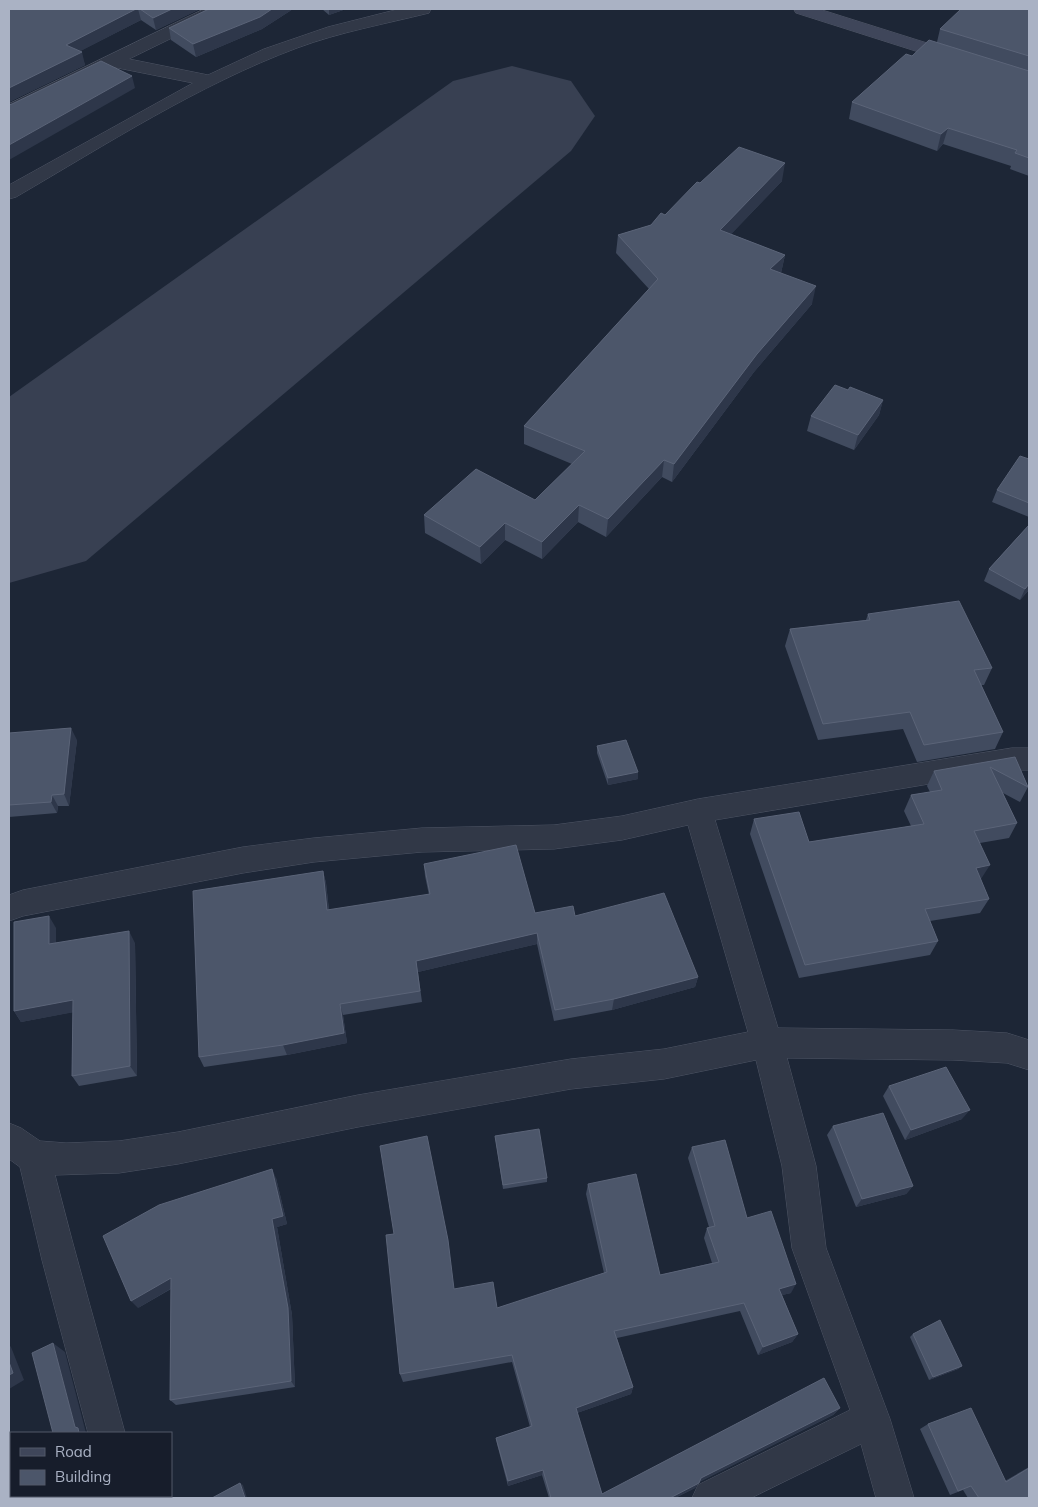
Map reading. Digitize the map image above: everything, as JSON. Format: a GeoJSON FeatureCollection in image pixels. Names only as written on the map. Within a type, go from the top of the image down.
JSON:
{"type":"FeatureCollection","features":[{"type":"Feature","properties":{"kind":"main road"},"geometry":{"type":"LineString","coordinates":[[802,9],[972,64]]}},
{"type":"Feature","properties":{"kind":"street"},"geometry":{"type":"LineString","coordinates":[[9,111],[217,9]]}},
{"type":"Feature","properties":{"kind":"street"},"geometry":{"type":"LineString","coordinates":[[9,192],[210,81],[251,62],[338,29],[388,15],[423,9]]}},
{"type":"Feature","properties":{"kind":"street"},"geometry":{"type":"LineString","coordinates":[[112,61],[210,81]]}},
{"type":"Feature","properties":{"kind":"street"},"geometry":{"type":"LineString","coordinates":[[9,908],[24,903],[243,860],[314,850],[422,840],[554,837],[622,828],[698,811],[892,778],[1012,759],[1029,759]]}},
{"type":"Feature","properties":{"kind":"street"},"geometry":{"type":"LineString","coordinates":[[698,811],[768,1043],[799,1166],[809,1248],[872,1419],[894,1498]]}},
{"type":"Feature","properties":{"kind":"street"},"geometry":{"type":"LineString","coordinates":[[21,1148],[66,1160],[128,1156],[178,1148],[358,1111],[571,1074],[664,1064],[768,1043],[953,1045],[1006,1048],[1029,1055]]}},
{"type":"Feature","properties":{"kind":"street"},"geometry":{"type":"LineString","coordinates":[[21,1148],[58,1260],[88,1361],[106,1432]]}},
{"type":"Feature","properties":{"kind":"street"},"geometry":{"type":"LineString","coordinates":[[712,1498],[872,1419]]}},
{"type":"Feature","properties":{"kind":"building"},"geometry":{"type":"Polygon","coordinates":[[[9,9],[136,9],[66,45],[82,52],[9,88],[9,9]]]}},
{"type":"Feature","properties":{"kind":"building"},"geometry":{"type":"Polygon","coordinates":[[[140,9],[172,9],[153,18],[140,9]]]}},
{"type":"Feature","properties":{"kind":"building"},"geometry":{"type":"Polygon","coordinates":[[[209,9],[272,9],[260,17],[193,44],[169,28],[209,9]]]}},
{"type":"Feature","properties":{"kind":"building"},"geometry":{"type":"Polygon","coordinates":[[[961,9],[1029,9],[1029,56],[940,29],[961,9]]]}},
{"type":"Feature","properties":{"kind":"building"},"geometry":{"type":"Polygon","coordinates":[[[929,40],[1029,71],[1029,158],[1015,153],[1017,150],[948,128],[941,134],[852,102],[906,54],[912,56],[929,40]]]}},
{"type":"Feature","properties":{"kind":"building"},"geometry":{"type":"Polygon","coordinates":[[[101,61],[132,76],[9,145],[9,105],[101,61]]]}},
{"type":"Feature","properties":{"kind":"building"},"geometry":{"type":"Polygon","coordinates":[[[739,147],[785,163],[720,230],[785,255],[770,269],[816,286],[757,354],[674,464],[664,460],[608,519],[579,505],[542,542],[505,523],[480,547],[424,515],[476,469],[535,500],[585,451],[524,426],[658,279],[618,235],[651,225],[661,213],[665,215],[697,182],[700,183],[739,147]]]}},
{"type":"Feature","properties":{"kind":"building"},"geometry":{"type":"Polygon","coordinates":[[[835,385],[848,390],[850,387],[883,400],[858,435],[811,416],[835,385]]]}},
{"type":"Feature","properties":{"kind":"building"},"geometry":{"type":"Polygon","coordinates":[[[1020,456],[1029,459],[1029,503],[997,490],[1020,456]]]}},
{"type":"Feature","properties":{"kind":"building"},"geometry":{"type":"Polygon","coordinates":[[[1029,525],[1029,584],[1025,589],[989,569],[1029,525]]]}},
{"type":"Feature","properties":{"kind":"building"},"geometry":{"type":"Polygon","coordinates":[[[959,601],[992,668],[974,670],[1003,732],[924,745],[910,712],[823,724],[790,629],[870,620],[868,614],[959,601]]]}},
{"type":"Feature","properties":{"kind":"building"},"geometry":{"type":"Polygon","coordinates":[[[71,728],[64,794],[52,795],[51,802],[9,805],[9,733],[71,728]]]}},
{"type":"Feature","properties":{"kind":"building"},"geometry":{"type":"Polygon","coordinates":[[[626,740],[638,772],[608,778],[597,746],[626,740]]]}},
{"type":"Feature","properties":{"kind":"building"},"geometry":{"type":"Polygon","coordinates":[[[1015,757],[1028,787],[990,767],[1017,823],[974,831],[990,865],[976,868],[989,899],[925,909],[938,941],[805,965],[754,819],[799,812],[809,842],[924,824],[911,795],[942,790],[934,771],[1015,757]]]}},
{"type":"Feature","properties":{"kind":"building"},"geometry":{"type":"Polygon","coordinates":[[[516,845],[535,913],[573,906],[575,916],[664,893],[698,977],[614,999],[555,1010],[537,933],[416,961],[420,991],[340,1004],[344,1033],[283,1045],[199,1057],[193,891],[323,871],[327,910],[430,894],[424,864],[516,845]]]}},
{"type":"Feature","properties":{"kind":"building"},"geometry":{"type":"Polygon","coordinates":[[[49,916],[49,944],[129,931],[130,1066],[72,1076],[73,1000],[14,1011],[14,922],[49,916]]]}},
{"type":"Feature","properties":{"kind":"building"},"geometry":{"type":"Polygon","coordinates":[[[946,1067],[970,1110],[911,1130],[889,1086],[946,1067]]]}},
{"type":"Feature","properties":{"kind":"building"},"geometry":{"type":"Polygon","coordinates":[[[883,1113],[913,1186],[862,1199],[833,1126],[883,1113]]]}},
{"type":"Feature","properties":{"kind":"building"},"geometry":{"type":"Polygon","coordinates":[[[539,1129],[547,1178],[503,1185],[495,1136],[539,1129]]]}},
{"type":"Feature","properties":{"kind":"building"},"geometry":{"type":"Polygon","coordinates":[[[427,1136],[448,1240],[454,1289],[493,1282],[497,1308],[607,1272],[588,1184],[636,1174],[660,1275],[719,1262],[707,1228],[715,1226],[692,1147],[725,1140],[747,1218],[771,1211],[796,1284],[779,1289],[798,1334],[763,1347],[744,1303],[614,1331],[633,1387],[576,1408],[602,1494],[824,1378],[840,1408],[701,1478],[699,1483],[670,1498],[551,1498],[543,1470],[508,1481],[496,1438],[532,1426],[512,1355],[400,1374],[386,1235],[394,1234],[380,1146],[427,1136]]]}},
{"type":"Feature","properties":{"kind":"building"},"geometry":{"type":"Polygon","coordinates":[[[272,1169],[283,1216],[272,1219],[288,1308],[291,1381],[170,1400],[171,1278],[131,1301],[103,1236],[159,1205],[272,1169]]]}},
{"type":"Feature","properties":{"kind":"building"},"geometry":{"type":"Polygon","coordinates":[[[940,1320],[962,1366],[933,1377],[913,1334],[940,1320]]]}},
{"type":"Feature","properties":{"kind":"building"},"geometry":{"type":"Polygon","coordinates":[[[53,1343],[75,1427],[78,1428],[79,1432],[53,1432],[32,1353],[53,1343]]]}},
{"type":"Feature","properties":{"kind":"building"},"geometry":{"type":"Polygon","coordinates":[[[9,1362],[13,1373],[9,1375],[9,1362]]]}},
{"type":"Feature","properties":{"kind":"building"},"geometry":{"type":"Polygon","coordinates":[[[971,1408],[1006,1482],[1029,1468],[1029,1498],[979,1498],[971,1486],[958,1491],[928,1424],[971,1408]]]}},
{"type":"Feature","properties":{"kind":"building"},"geometry":{"type":"Polygon","coordinates":[[[9,1467],[10,1497],[93,1498],[9,1498],[9,1467]]]}},
{"type":"Feature","properties":{"kind":"building"},"geometry":{"type":"Polygon","coordinates":[[[240,1483],[245,1498],[212,1498],[240,1483]]]}},
{"type":"Feature","properties":{"kind":"runway"},"geometry":{"type":"LineString","coordinates":[[9,506],[512,116]]}}]}
